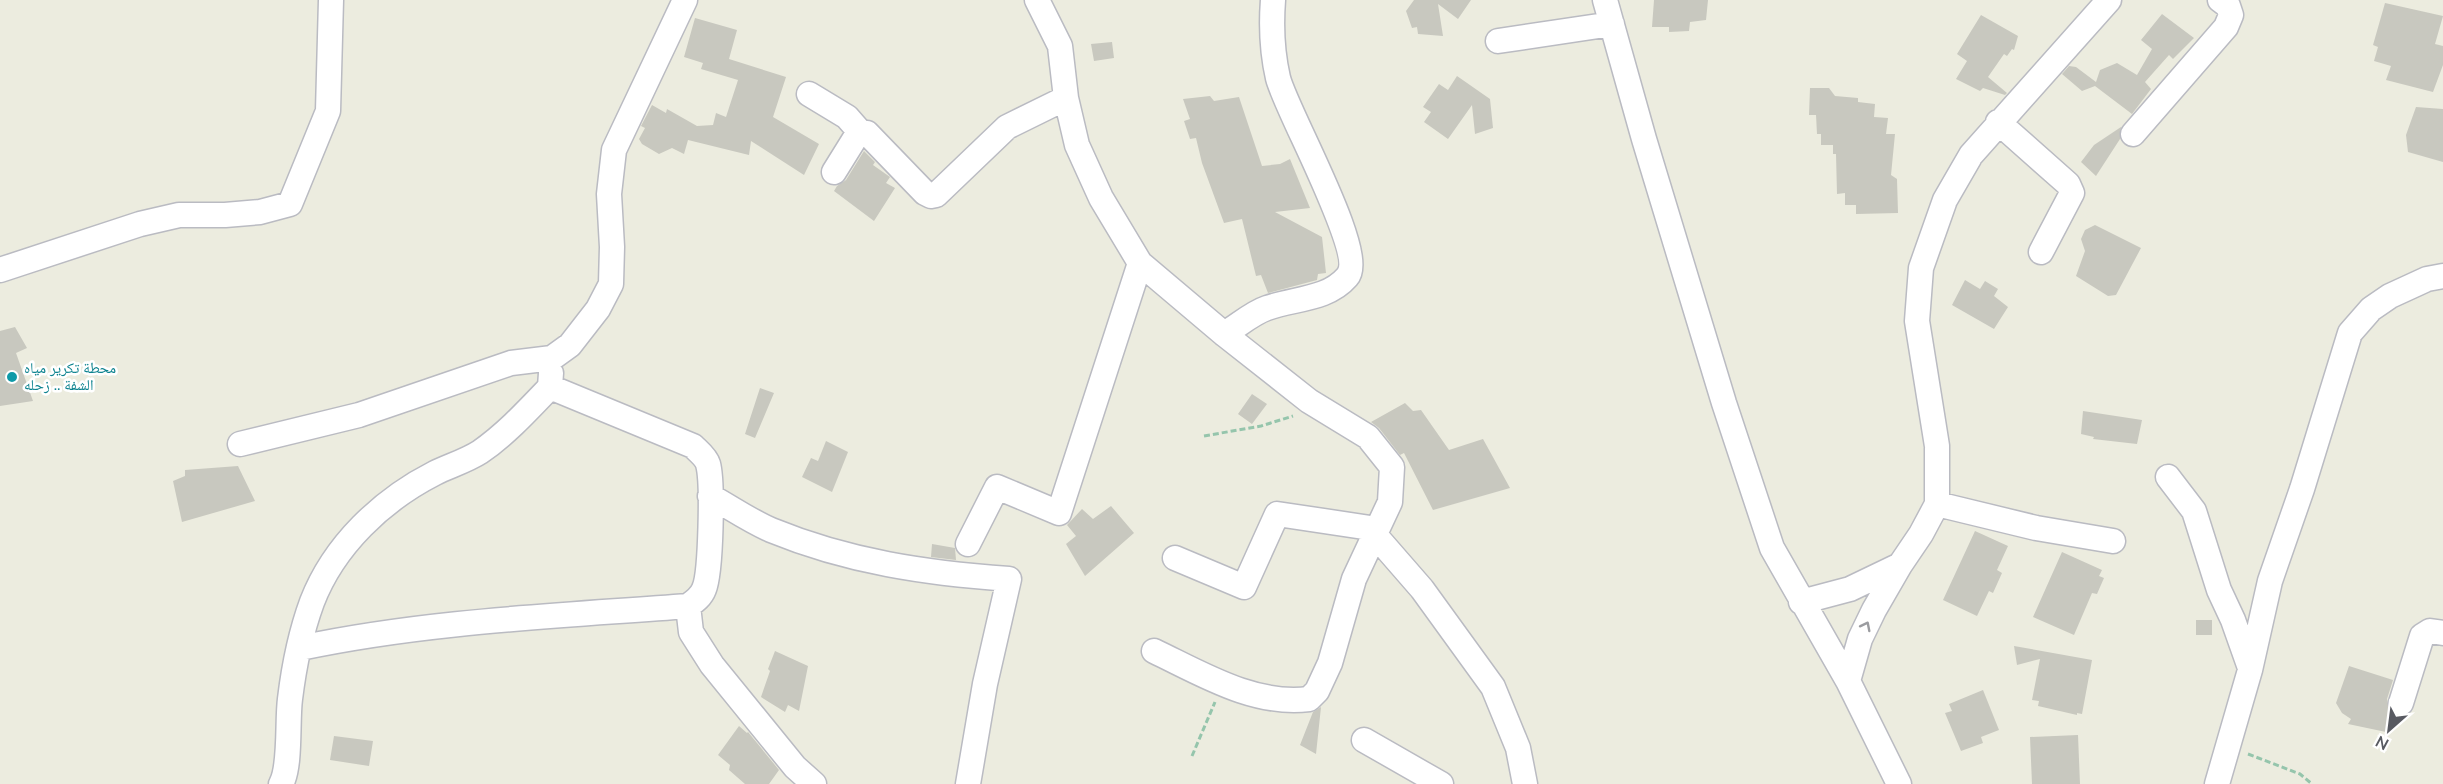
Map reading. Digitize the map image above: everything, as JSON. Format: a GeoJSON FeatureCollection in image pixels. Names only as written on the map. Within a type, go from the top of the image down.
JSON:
{"type":"FeatureCollection","features":[{"type":"Feature","properties":{"kind":"street"},"geometry":{"type":"LineString","coordinates":[[0,270],[140,224],[179,215],[225,216],[260,212],[290,204],[328,111],[331,0]]}},
{"type":"Feature","properties":{"kind":"street"},"geometry":{"type":"LineString","coordinates":[[240,444],[358,415],[511,363],[552,358],[570,345],[598,309],[611,284],[609,194],[614,150],[685,0]]}},
{"type":"Feature","properties":{"kind":"street"},"geometry":{"type":"LineString","coordinates":[[1037,0],[1060,46],[1066,98],[1077,144],[1101,198],[1140,263],[1224,334],[1324,410],[1368,437],[1392,467],[1390,502],[1354,579],[1330,663],[1317,691],[1309,699],[1297,701],[1240,692],[1154,651]]}},
{"type":"Feature","properties":{"kind":"street"},"geometry":{"type":"LineString","coordinates":[[1224,334],[1265,308],[1332,291],[1349,275],[1352,266],[1347,242],[1312,151],[1286,103],[1278,77],[1271,30],[1273,0]]}},
{"type":"Feature","properties":{"kind":"street"},"geometry":{"type":"LineString","coordinates":[[1605,0],[1724,403],[1772,548],[1848,681],[1899,784]]}},
{"type":"Feature","properties":{"kind":"street"},"geometry":{"type":"LineString","coordinates":[[1848,681],[1860,639],[1936,504],[1937,446],[1917,321],[1921,268],[1945,200],[1971,155],[1998,122],[2109,0]]}},
{"type":"Feature","properties":{"kind":"street"},"geometry":{"type":"LineString","coordinates":[[2133,134],[2226,27],[2231,15],[2228,6],[2220,0]]}},
{"type":"Feature","properties":{"kind":"street"},"geometry":{"type":"LineString","coordinates":[[1498,41],[1612,24]]}},
{"type":"Feature","properties":{"kind":"street"},"geometry":{"type":"LineString","coordinates":[[808,94],[847,117],[861,133]]}},
{"type":"Feature","properties":{"kind":"street"},"geometry":{"type":"LineString","coordinates":[[834,172],[857,135],[867,133],[926,193],[931,196],[936,195],[1007,127],[1066,98]]}},
{"type":"Feature","properties":{"kind":"street"},"geometry":{"type":"LineString","coordinates":[[1998,122],[2068,184],[2072,193],[2041,252]]}},
{"type":"Feature","properties":{"kind":"street"},"geometry":{"type":"LineString","coordinates":[[968,544],[997,488],[1059,513],[1140,263]]}},
{"type":"Feature","properties":{"kind":"street"},"geometry":{"type":"LineString","coordinates":[[2217,784],[2250,670],[2270,581],[2302,489],[2350,333],[2371,309],[2390,296],[2427,279],[2443,276]]}},
{"type":"Feature","properties":{"kind":"street"},"geometry":{"type":"LineString","coordinates":[[286,783],[290,699],[300,648],[313,600],[326,573],[364,524],[401,492],[434,473],[478,453],[509,429],[550,387],[552,358]]}},
{"type":"Feature","properties":{"kind":"street"},"geometry":{"type":"LineString","coordinates":[[300,648],[390,632],[688,606],[697,600],[705,588],[711,525],[708,461],[693,446],[550,387]]}},
{"type":"Feature","properties":{"kind":"street"},"geometry":{"type":"LineString","coordinates":[[2168,477],[2194,511],[2219,590],[2233,620],[2250,670]]}},
{"type":"Feature","properties":{"kind":"street"},"geometry":{"type":"LineString","coordinates":[[710,496],[770,529],[862,561],[943,574],[1009,579],[985,684],[968,784]]}},
{"type":"Feature","properties":{"kind":"street"},"geometry":{"type":"LineString","coordinates":[[1936,504],[2036,528],[2113,540]]}},
{"type":"Feature","properties":{"kind":"street"},"geometry":{"type":"LineString","coordinates":[[1174,558],[1244,587],[1276,514],[1376,532],[1422,589],[1493,687],[1518,748],[1525,784]]}},
{"type":"Feature","properties":{"kind":"street"},"geometry":{"type":"LineString","coordinates":[[1801,602],[1850,589],[1900,565]]}},
{"type":"Feature","properties":{"kind":"street"},"geometry":{"type":"LineString","coordinates":[[688,606],[691,632],[712,665],[795,767],[814,784]]}},
{"type":"Feature","properties":{"kind":"street"},"geometry":{"type":"LineString","coordinates":[[2401,703],[2422,636],[2430,631],[2443,633]]}},
{"type":"Feature","properties":{"kind":"street"},"geometry":{"type":"LineString","coordinates":[[1364,740],[1441,784]]}},
{"type":"Feature","properties":{"kind":"path"},"geometry":{"type":"LineString","coordinates":[[1204,436],[1261,426],[1284,418],[1324,410]]}},
{"type":"Feature","properties":{"kind":"path"},"geometry":{"type":"LineString","coordinates":[[1192,756],[1223,683]]}},
{"type":"Feature","properties":{"kind":"path"},"geometry":{"type":"LineString","coordinates":[[2229,747],[2300,774],[2312,784]]}},
{"type":"Feature","properties":{"kind":"building"},"geometry":{"type":"Polygon","coordinates":[[[1414,0],[1471,0],[1458,19],[1438,4],[1443,36],[1418,34],[1417,27],[1412,28],[1406,11],[1414,0]]]}},
{"type":"Feature","properties":{"kind":"building"},"geometry":{"type":"Polygon","coordinates":[[[1654,0],[1708,0],[1706,20],[1690,22],[1689,31],[1669,32],[1669,27],[1652,27],[1654,0]]]}},
{"type":"Feature","properties":{"kind":"building"},"geometry":{"type":"Polygon","coordinates":[[[2385,3],[2443,16],[2435,44],[2443,46],[2443,65],[2433,92],[2386,80],[2391,66],[2374,61],[2378,47],[2373,45],[2385,3]]]}},
{"type":"Feature","properties":{"kind":"building"},"geometry":{"type":"Polygon","coordinates":[[[2162,14],[2194,38],[2173,59],[2169,55],[2145,82],[2151,89],[2132,114],[2095,86],[2082,91],[2062,74],[2069,66],[2076,67],[2096,82],[2100,70],[2117,63],[2137,75],[2152,49],[2141,40],[2162,14]]]}},
{"type":"Feature","properties":{"kind":"building"},"geometry":{"type":"Polygon","coordinates":[[[1981,15],[2018,36],[2014,50],[2012,49],[2007,56],[2004,54],[1988,77],[2007,93],[2005,95],[1983,88],[1980,91],[1956,79],[1967,61],[1957,54],[1981,15]]]}},
{"type":"Feature","properties":{"kind":"building"},"geometry":{"type":"Polygon","coordinates":[[[695,18],[737,30],[729,59],[786,77],[773,117],[819,144],[804,175],[751,141],[749,155],[688,140],[684,154],[672,148],[659,154],[642,144],[639,139],[645,128],[641,126],[652,105],[666,113],[667,109],[697,126],[713,125],[716,113],[726,117],[738,80],[701,69],[703,63],[684,57],[695,18]]]}},
{"type":"Feature","properties":{"kind":"building"},"geometry":{"type":"Polygon","coordinates":[[[1112,42],[1114,58],[1094,61],[1091,44],[1112,42]]]}},
{"type":"Feature","properties":{"kind":"building"},"geometry":{"type":"Polygon","coordinates":[[[1457,76],[1490,99],[1493,128],[1475,134],[1472,105],[1448,139],[1424,122],[1431,112],[1423,107],[1439,84],[1448,90],[1457,76]]]}},
{"type":"Feature","properties":{"kind":"building"},"geometry":{"type":"Polygon","coordinates":[[[1810,88],[1829,88],[1835,96],[1858,98],[1858,102],[1875,104],[1874,117],[1888,118],[1886,134],[1895,134],[1891,175],[1897,179],[1898,213],[1856,214],[1856,205],[1845,205],[1845,193],[1837,194],[1836,154],[1833,154],[1833,145],[1821,145],[1821,134],[1817,134],[1816,115],[1809,115],[1810,88]]]}},
{"type":"Feature","properties":{"kind":"building"},"geometry":{"type":"Polygon","coordinates":[[[1210,96],[1214,101],[1239,97],[1262,166],[1280,164],[1290,159],[1310,208],[1275,212],[1322,237],[1326,273],[1318,274],[1317,280],[1268,293],[1261,275],[1256,276],[1242,219],[1224,223],[1202,163],[1196,138],[1190,139],[1184,121],[1190,119],[1183,99],[1210,96]]]}},
{"type":"Feature","properties":{"kind":"building"},"geometry":{"type":"Polygon","coordinates":[[[2416,107],[2443,109],[2443,162],[2408,152],[2406,135],[2416,107]]]}},
{"type":"Feature","properties":{"kind":"building"},"geometry":{"type":"Polygon","coordinates":[[[2121,127],[2120,139],[2096,176],[2081,162],[2094,145],[2121,127]]]}},
{"type":"Feature","properties":{"kind":"building"},"geometry":{"type":"Polygon","coordinates":[[[864,151],[875,162],[873,165],[890,177],[886,183],[895,188],[874,221],[834,191],[846,180],[864,151]]]}},
{"type":"Feature","properties":{"kind":"building"},"geometry":{"type":"Polygon","coordinates":[[[2095,225],[2141,248],[2116,295],[2108,296],[2076,276],[2085,251],[2081,239],[2085,230],[2095,225]]]}},
{"type":"Feature","properties":{"kind":"building"},"geometry":{"type":"Polygon","coordinates":[[[1965,280],[1980,289],[1985,281],[1998,289],[1994,296],[2008,307],[1994,329],[1952,305],[1965,280]]]}},
{"type":"Feature","properties":{"kind":"building","name":"محطة تكرير مياه الشفة .. زحله"},"geometry":{"type":"Polygon","coordinates":[[[15,327],[27,348],[16,353],[33,401],[0,406],[0,331],[15,327]]]}},
{"type":"Feature","properties":{"kind":"building"},"geometry":{"type":"Polygon","coordinates":[[[760,388],[774,393],[755,438],[745,434],[760,388]]]}},
{"type":"Feature","properties":{"kind":"building"},"geometry":{"type":"Polygon","coordinates":[[[1252,394],[1267,404],[1252,424],[1238,414],[1252,394]]]}},
{"type":"Feature","properties":{"kind":"building"},"geometry":{"type":"Polygon","coordinates":[[[1405,403],[1413,411],[1421,410],[1449,450],[1483,439],[1510,488],[1433,510],[1404,453],[1400,455],[1379,428],[1371,422],[1405,403]]]}},
{"type":"Feature","properties":{"kind":"building"},"geometry":{"type":"Polygon","coordinates":[[[2083,411],[2142,420],[2137,444],[2093,439],[2094,437],[2081,434],[2083,411]]]}},
{"type":"Feature","properties":{"kind":"building"},"geometry":{"type":"Polygon","coordinates":[[[826,441],[848,452],[832,492],[802,477],[811,458],[818,461],[826,441]]]}},
{"type":"Feature","properties":{"kind":"building"},"geometry":{"type":"Polygon","coordinates":[[[238,466],[255,501],[182,522],[173,481],[185,476],[185,470],[238,466]]]}},
{"type":"Feature","properties":{"kind":"building"},"geometry":{"type":"Polygon","coordinates":[[[1111,506],[1134,533],[1085,576],[1066,544],[1076,536],[1067,525],[1082,509],[1093,519],[1111,506]]]}},
{"type":"Feature","properties":{"kind":"building"},"geometry":{"type":"Polygon","coordinates":[[[1975,531],[2008,546],[1997,570],[2002,573],[1993,593],[1989,591],[1977,616],[1943,600],[1975,531]]]}},
{"type":"Feature","properties":{"kind":"building"},"geometry":{"type":"Polygon","coordinates":[[[932,544],[955,548],[956,560],[931,557],[932,544]]]}},
{"type":"Feature","properties":{"kind":"building"},"geometry":{"type":"Polygon","coordinates":[[[2062,552],[2102,570],[2099,576],[2104,578],[2097,594],[2092,593],[2074,635],[2033,617],[2062,552]]]}},
{"type":"Feature","properties":{"kind":"building"},"geometry":{"type":"Polygon","coordinates":[[[2196,620],[2212,620],[2212,635],[2196,635],[2196,620]]]}},
{"type":"Feature","properties":{"kind":"building"},"geometry":{"type":"Polygon","coordinates":[[[2014,646],[2092,660],[2082,714],[2077,713],[2077,715],[2038,706],[2039,701],[2032,700],[2040,659],[2017,665],[2014,646]]]}},
{"type":"Feature","properties":{"kind":"building"},"geometry":{"type":"Polygon","coordinates":[[[775,651],[808,666],[799,711],[788,705],[785,712],[761,697],[775,651]]]}},
{"type":"Feature","properties":{"kind":"building"},"geometry":{"type":"Polygon","coordinates":[[[2349,666],[2393,680],[2387,699],[2391,717],[2386,732],[2348,724],[2351,719],[2342,713],[2336,703],[2349,666]]]}},
{"type":"Feature","properties":{"kind":"building"},"geometry":{"type":"Polygon","coordinates":[[[1983,690],[1999,730],[1981,737],[1983,743],[1961,751],[1945,713],[1952,711],[1949,704],[1983,690]]]}},
{"type":"Feature","properties":{"kind":"building"},"geometry":{"type":"Polygon","coordinates":[[[1321,707],[1316,754],[1300,745],[1313,712],[1321,707]]]}},
{"type":"Feature","properties":{"kind":"building"},"geometry":{"type":"Polygon","coordinates":[[[739,726],[748,732],[779,770],[769,784],[745,784],[729,770],[730,765],[718,755],[739,726]]]}},
{"type":"Feature","properties":{"kind":"building"},"geometry":{"type":"Polygon","coordinates":[[[2078,735],[2080,784],[2032,784],[2030,737],[2078,735]]]}},
{"type":"Feature","properties":{"kind":"building"},"geometry":{"type":"Polygon","coordinates":[[[334,736],[373,741],[369,766],[330,760],[334,736]]]}},
{"type":"Feature","properties":{"kind":"place","name":"محطة تكرير مياه الشفة .. زحله"},"geometry":{"type":"Point","coordinates":[12,377]}}]}
